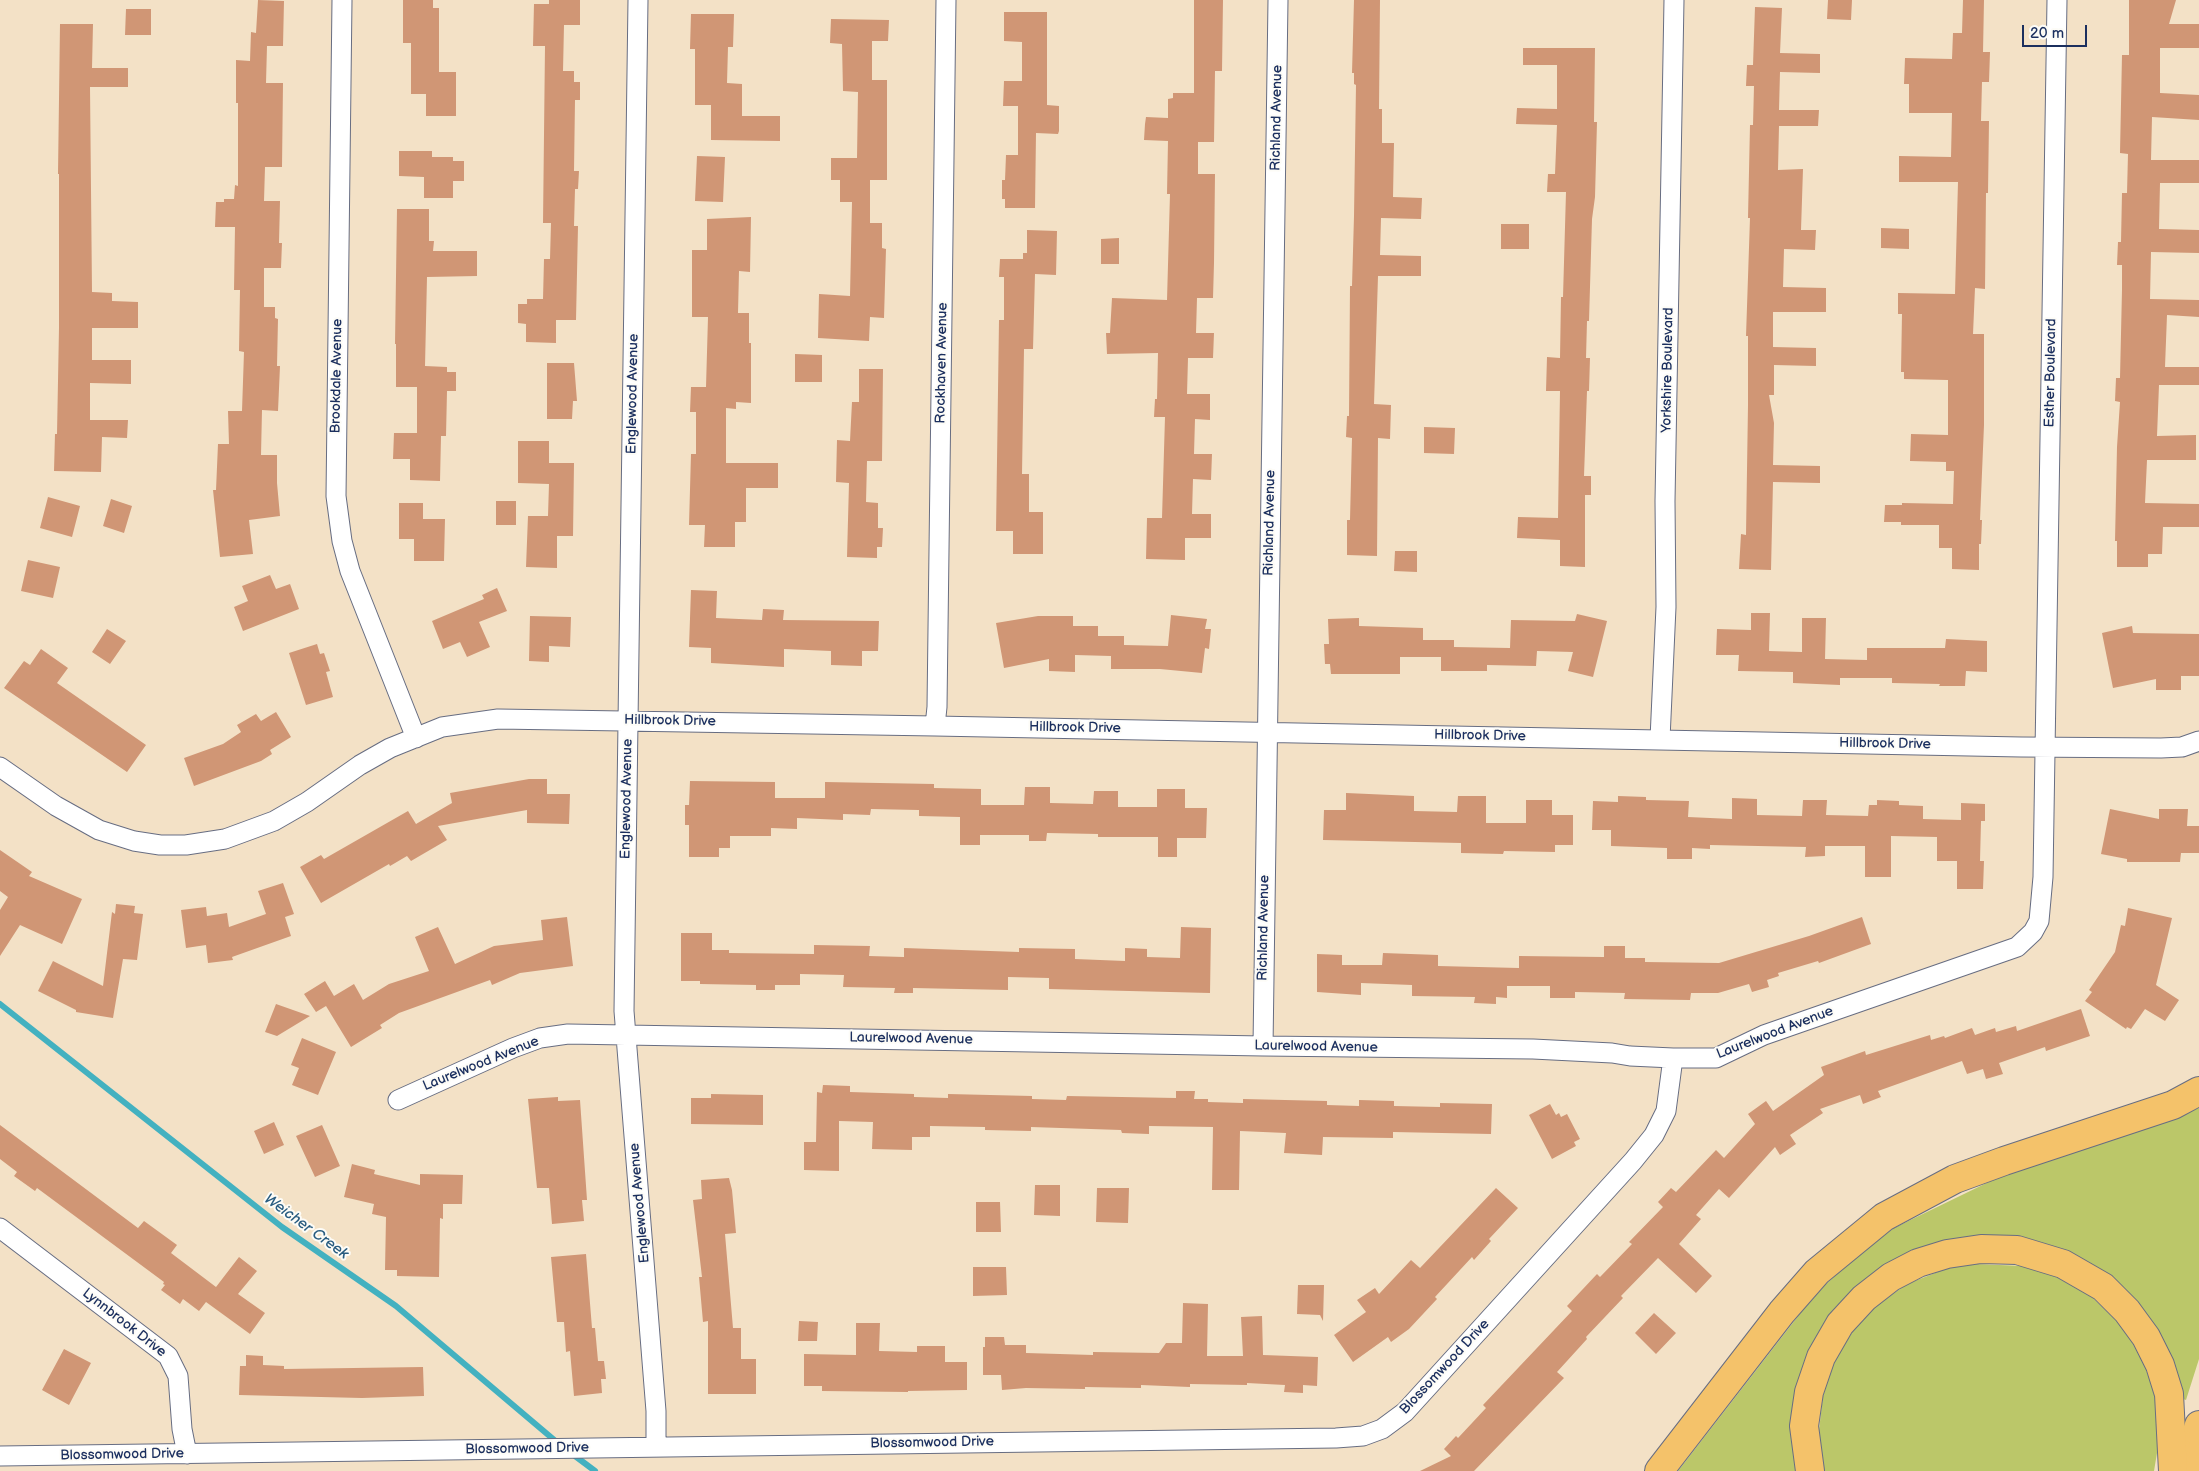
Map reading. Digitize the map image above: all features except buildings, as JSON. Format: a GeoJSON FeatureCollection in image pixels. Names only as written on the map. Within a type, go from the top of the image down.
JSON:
{"type":"FeatureCollection","features":[{"type":"Feature","properties":{"kind":"main road"},"geometry":{"type":"LineString","coordinates":[[1659,1471],[1782,1312],[1817,1272],[1884,1217],[1955,1179],[2173,1105],[2199,1091]]}},
{"type":"Feature","properties":{"kind":"main road"},"geometry":{"type":"LineString","coordinates":[[1810,1471],[1804,1426],[1809,1392],[1822,1356],[1840,1324],[1864,1298],[1891,1276],[1918,1263],[1947,1254],[1981,1249],[2017,1250],[2063,1264],[2103,1287],[2127,1311],[2146,1337],[2160,1365],[2169,1394],[2173,1471]]}},
{"type":"Feature","properties":{"kind":"main road"},"geometry":{"type":"LineString","coordinates":[[2185,1471],[2199,1425]]}},
{"type":"Feature","properties":{"kind":"street","name":"Brookdale Avenue"},"geometry":{"type":"LineString","coordinates":[[342,0],[336,496],[342,541],[350,572],[416,738]]}},
{"type":"Feature","properties":{"kind":"street","name":"Englewood Avenue"},"geometry":{"type":"LineString","coordinates":[[638,0],[624,1010],[656,1411],[656,1447]]}},
{"type":"Feature","properties":{"kind":"street","name":"Rockhaven Avenue"},"geometry":{"type":"LineString","coordinates":[[935,726],[937,707],[946,0]]}},
{"type":"Feature","properties":{"kind":"street","name":"Richland Avenue"},"geometry":{"type":"LineString","coordinates":[[1263,1046],[1266,732],[1278,0]]}},
{"type":"Feature","properties":{"kind":"street","name":"Yorkshire Boulevard"},"geometry":{"type":"LineString","coordinates":[[1660,739],[1666,607],[1665,501],[1674,0]]}},
{"type":"Feature","properties":{"kind":"street","name":"Esther Boulevard"},"geometry":{"type":"LineString","coordinates":[[2044,746],[2056,0]]}},
{"type":"Feature","properties":{"kind":"street","name":"Hillbrook Drive"},"geometry":{"type":"LineString","coordinates":[[0,767],[56,806],[99,830],[134,841],[160,845],[186,845],[225,839],[274,821],[308,802],[360,765],[390,748],[442,728],[498,719],[2161,748],[2182,747],[2199,741]]}},
{"type":"Feature","properties":{"kind":"street","name":"Laurelwood Avenue"},"geometry":{"type":"LineString","coordinates":[[398,1100],[513,1048],[540,1038],[568,1034],[1533,1049],[1673,1058],[1716,1058],[1764,1035],[1998,955],[2026,941],[2039,921],[2043,878],[2044,746]]}},
{"type":"Feature","properties":{"kind":"street","name":"Blossomwood Drive"},"geometry":{"type":"LineString","coordinates":[[0,1456],[1336,1438],[1363,1436],[1396,1420],[1405,1412],[1633,1161],[1654,1135],[1666,1112],[1673,1058]]}},
{"type":"Feature","properties":{"kind":"street","name":"Lynnbrook Drive"},"geometry":{"type":"LineString","coordinates":[[0,1228],[168,1356],[178,1376],[182,1428],[187,1454]]}},
{"type":"Feature","properties":{"kind":"green space"},"geometry":{"type":"Polygon","coordinates":[[[2199,1108],[2199,1359],[2186,1400],[2183,1399],[2148,1319],[1996,1239],[1838,1312],[1799,1471],[1678,1471],[1802,1311],[1825,1285],[1858,1255],[1894,1228],[1999,1177],[2154,1126],[2199,1108]]]}},
{"type":"Feature","properties":{"kind":"green space"},"geometry":{"type":"Polygon","coordinates":[[[1977,1264],[2022,1266],[2051,1274],[2091,1296],[2126,1330],[2146,1369],[2156,1400],[2158,1447],[2154,1471],[1823,1471],[1819,1430],[1823,1396],[1834,1361],[1853,1331],[1872,1309],[1907,1284],[1948,1268],[1977,1264]]]}},
{"type":"Feature","properties":{"kind":"waterway","name":"Weicher Creek"},"geometry":{"type":"LineString","coordinates":[[0,1004],[282,1227],[396,1306],[559,1444]]}},
{"type":"Feature","properties":{"kind":"waterway","name":"Weicher Creek"},"geometry":{"type":"LineString","coordinates":[[571,1453],[595,1471]]}}]}
